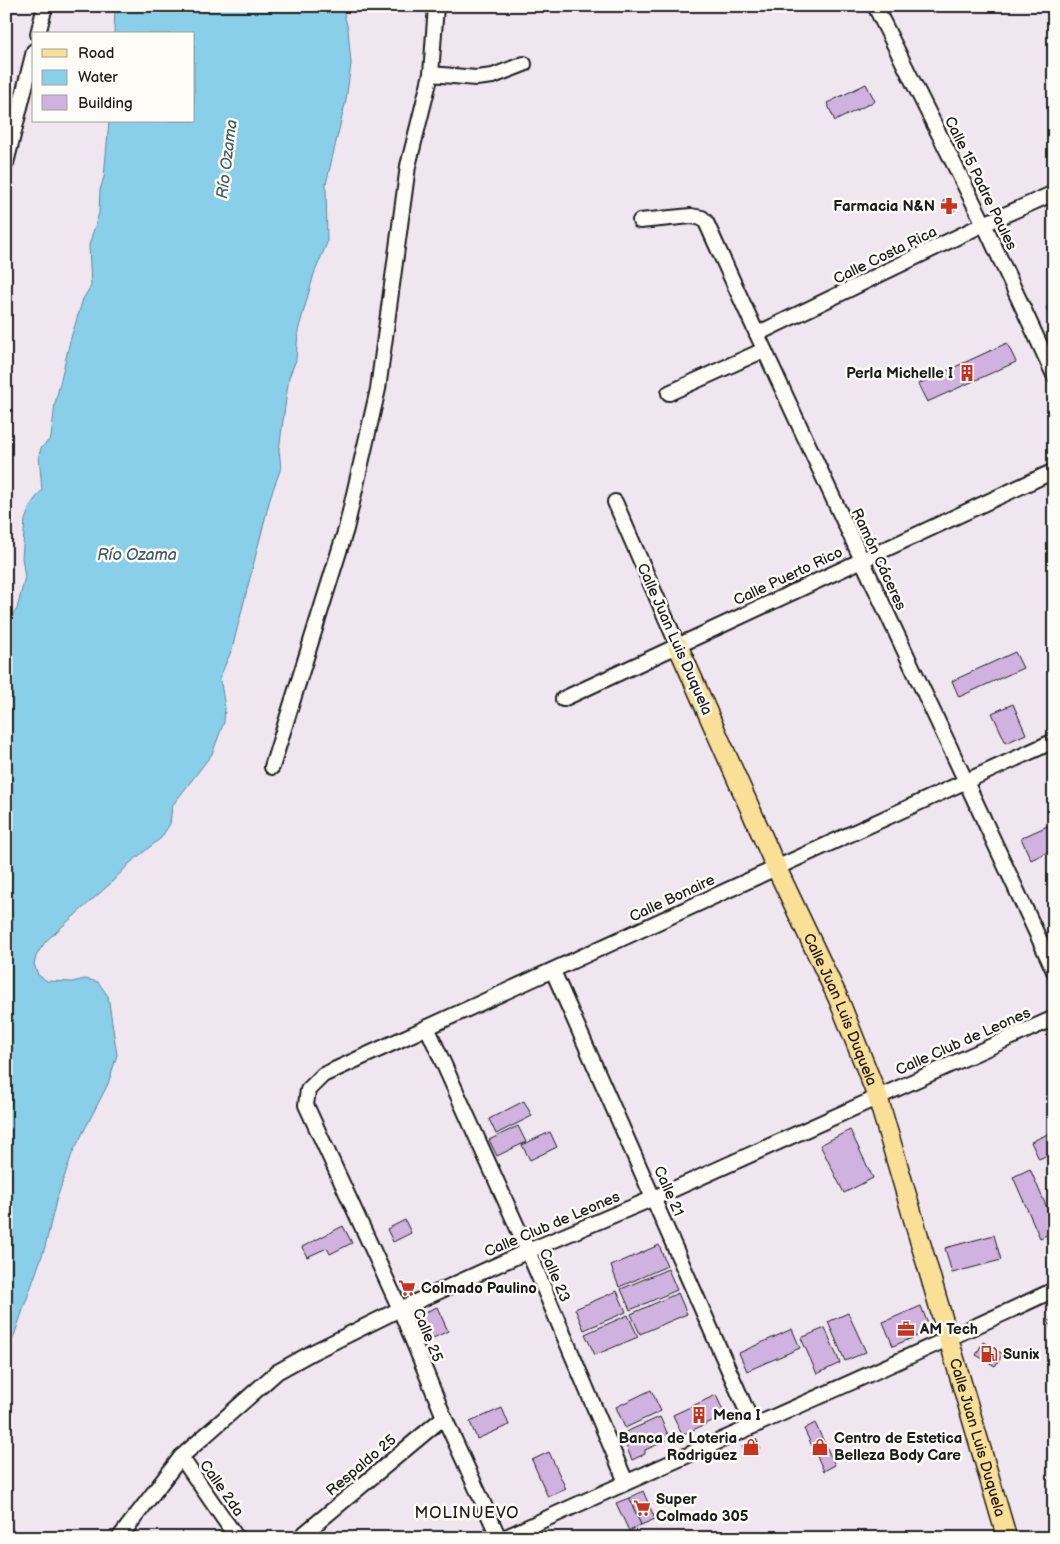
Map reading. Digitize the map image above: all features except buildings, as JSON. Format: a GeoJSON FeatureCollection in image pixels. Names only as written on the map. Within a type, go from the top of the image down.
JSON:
{"type":"FeatureCollection","features":[{"type":"Feature","properties":{"kind":"main road","name":"Calle Juan Luis Duquela"},"geometry":{"type":"LineString","coordinates":[[678,646],[776,867],[838,998],[878,1098],[1007,1538]]}},
{"type":"Feature","properties":{"kind":"street"},"geometry":{"type":"LineString","coordinates":[[38,32],[45,6]]}},
{"type":"Feature","properties":{"kind":"street"},"geometry":{"type":"LineString","coordinates":[[272,767],[346,529],[378,389],[408,166],[430,74],[436,6]]}},
{"type":"Feature","properties":{"kind":"street","name":"Calle 15 Padre Paules"},"geometry":{"type":"LineString","coordinates":[[876,7],[984,224],[1054,375]]}},
{"type":"Feature","properties":{"kind":"street"},"geometry":{"type":"LineString","coordinates":[[6,163],[32,59]]}},
{"type":"Feature","properties":{"kind":"street"},"geometry":{"type":"LineString","coordinates":[[430,74],[476,78],[493,76],[524,64]]}},
{"type":"Feature","properties":{"kind":"street","name":"Calle Costa Rica"},"geometry":{"type":"LineString","coordinates":[[757,334],[984,224],[1054,193]]}},
{"type":"Feature","properties":{"kind":"street","name":"Ramón Cáceres"},"geometry":{"type":"LineString","coordinates":[[640,221],[691,216],[702,218],[706,222],[861,560],[1054,970]]}},
{"type":"Feature","properties":{"kind":"street"},"geometry":{"type":"LineString","coordinates":[[669,393],[764,350]]}},
{"type":"Feature","properties":{"kind":"street","name":"Calle Puerto Rico"},"geometry":{"type":"LineString","coordinates":[[563,698],[1054,472]]}},
{"type":"Feature","properties":{"kind":"street","name":"Calle Juan Luis Duquela"},"geometry":{"type":"LineString","coordinates":[[615,502],[678,646]]}},
{"type":"Feature","properties":{"kind":"street","name":"Calle Bonaire"},"geometry":{"type":"LineString","coordinates":[[308,1090],[323,1075],[1054,741]]}},
{"type":"Feature","properties":{"kind":"street","name":"Calle 21"},"geometry":{"type":"LineString","coordinates":[[553,970],[753,1425]]}},
{"type":"Feature","properties":{"kind":"street","name":"Calle Club de Leones"},"geometry":{"type":"LineString","coordinates":[[118,1538],[181,1457],[277,1372],[313,1352],[400,1309],[654,1198],[1054,1018]]}},
{"type":"Feature","properties":{"kind":"street","name":"Calle 23"},"geometry":{"type":"LineString","coordinates":[[427,1027],[528,1252],[626,1482]]}},
{"type":"Feature","properties":{"kind":"street","name":"Calle 25"},"geometry":{"type":"LineString","coordinates":[[308,1090],[306,1105],[400,1309],[444,1417],[499,1538]]}},
{"type":"Feature","properties":{"kind":"street"},"geometry":{"type":"LineString","coordinates":[[504,1538],[753,1425],[949,1339],[1054,1290]]}},
{"type":"Feature","properties":{"kind":"street","name":"Respaldo 25"},"geometry":{"type":"LineString","coordinates":[[299,1538],[444,1417]]}},
{"type":"Feature","properties":{"kind":"street","name":"Calle 2da"},"geometry":{"type":"LineString","coordinates":[[181,1457],[237,1538]]}},
{"type":"Feature","properties":{"kind":"water","name":"Río Ozama"},"geometry":{"type":"Polygon","coordinates":[[[115,6],[342,6],[348,29],[351,64],[346,100],[326,184],[327,243],[314,274],[298,331],[296,360],[289,377],[279,450],[281,468],[271,495],[232,649],[220,677],[225,708],[224,722],[212,754],[172,806],[170,824],[161,838],[130,863],[110,884],[46,941],[37,954],[34,964],[38,975],[47,981],[72,982],[85,979],[98,982],[108,996],[117,1055],[108,1084],[72,1154],[56,1201],[45,1247],[9,1350],[10,1373],[6,1393],[6,622],[17,609],[25,577],[22,558],[25,520],[31,504],[42,490],[39,455],[41,448],[51,438],[55,404],[70,341],[83,299],[91,286],[89,245],[99,213],[109,122],[195,122],[195,32],[114,32],[115,6]]]}},
{"type":"Feature","properties":{"kind":"place","name":"Farmacia N&N"},"geometry":{"type":"Point","coordinates":[949,206]}},
{"type":"Feature","properties":{"kind":"place","name":"Perla Michelle I"},"geometry":{"type":"Point","coordinates":[967,373]}},
{"type":"Feature","properties":{"kind":"place","name":"Colmado Paulino"},"geometry":{"type":"Point","coordinates":[407,1288]}},
{"type":"Feature","properties":{"kind":"place","name":"AM Tech"},"geometry":{"type":"Point","coordinates":[906,1329]}},
{"type":"Feature","properties":{"kind":"place","name":"Sunix"},"geometry":{"type":"Point","coordinates":[989,1354]}},
{"type":"Feature","properties":{"kind":"place","name":"Mena I"},"geometry":{"type":"Point","coordinates":[699,1415]}},
{"type":"Feature","properties":{"kind":"place","name":"Banca de Loteria Rodriguez"},"geometry":{"type":"Point","coordinates":[751,1447]}},
{"type":"Feature","properties":{"kind":"place","name":"Centro de Estetica Belleza Body Care"},"geometry":{"type":"Point","coordinates":[820,1447]}},
{"type":"Feature","properties":{"kind":"place","name":"Super Colmado 305"},"geometry":{"type":"Point","coordinates":[642,1508]}},
{"type":"Feature","properties":{"kind":"district","name":"MOLINUEVO"},"geometry":{"type":"Point","coordinates":[467,1512]}}]}
